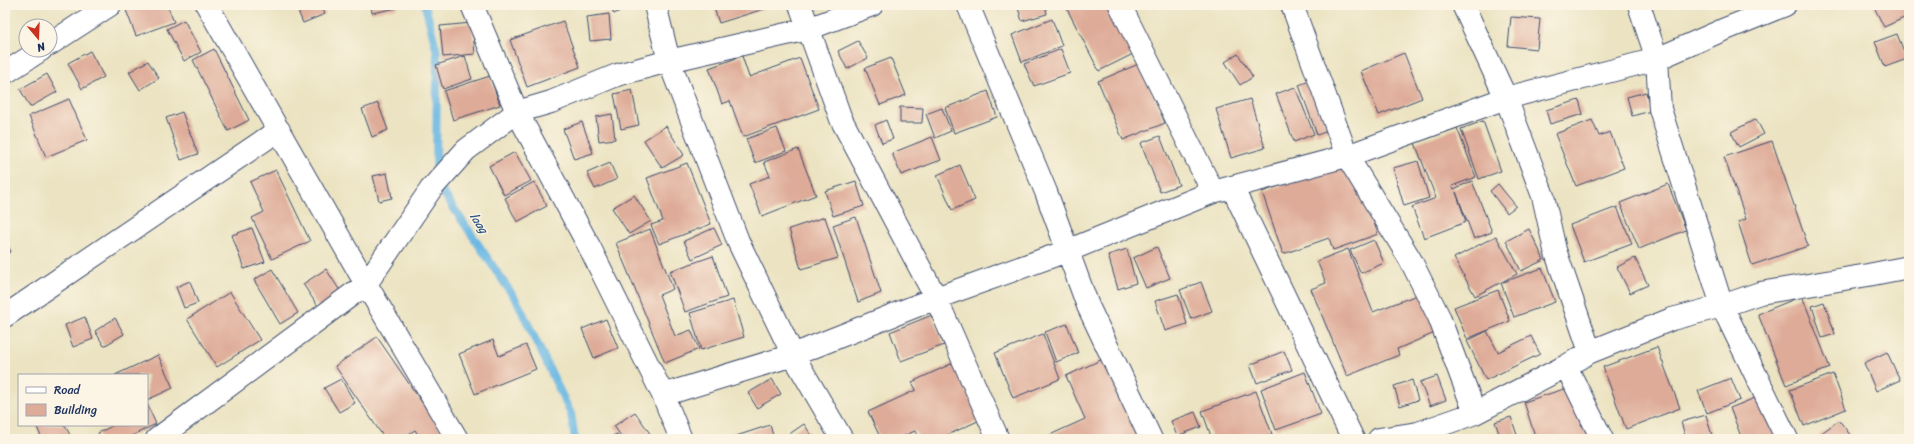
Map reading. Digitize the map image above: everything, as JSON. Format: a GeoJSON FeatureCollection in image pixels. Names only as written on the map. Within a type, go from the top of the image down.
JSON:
{"type":"FeatureCollection","features":[{"type":"Feature","properties":{"kind":"street"},"geometry":{"type":"LineString","coordinates":[[58,39],[110,5]]}},
{"type":"Feature","properties":{"kind":"street"},"geometry":{"type":"LineString","coordinates":[[207,5],[280,130],[366,284],[457,439]]}},
{"type":"Feature","properties":{"kind":"street"},"geometry":{"type":"LineString","coordinates":[[472,5],[517,112],[591,250],[663,396],[681,439]]}},
{"type":"Feature","properties":{"kind":"street"},"geometry":{"type":"LineString","coordinates":[[655,5],[669,61],[738,240],[793,355],[842,439]]}},
{"type":"Feature","properties":{"kind":"street"},"geometry":{"type":"LineString","coordinates":[[800,5],[842,119],[936,298],[998,439]]}},
{"type":"Feature","properties":{"kind":"street"},"geometry":{"type":"LineString","coordinates":[[157,439],[366,284],[431,189],[466,150],[517,112],[551,102],[617,75],[669,61],[808,29],[872,5]]}},
{"type":"Feature","properties":{"kind":"street"},"geometry":{"type":"LineString","coordinates":[[968,5],[1046,192],[1088,306],[1151,439]]}},
{"type":"Feature","properties":{"kind":"street"},"geometry":{"type":"LineString","coordinates":[[1120,5],[1223,190],[1353,439]]}},
{"type":"Feature","properties":{"kind":"street"},"geometry":{"type":"LineString","coordinates":[[1292,5],[1347,156],[1410,259],[1439,317],[1475,413]]}},
{"type":"Feature","properties":{"kind":"street"},"geometry":{"type":"LineString","coordinates":[[1463,5],[1506,98],[1543,196],[1555,250],[1590,352]]}},
{"type":"Feature","properties":{"kind":"street"},"geometry":{"type":"LineString","coordinates":[[1639,5],[1658,59],[1660,108],[1722,306],[1787,439]]}},
{"type":"Feature","properties":{"kind":"street"},"geometry":{"type":"LineString","coordinates":[[663,396],[793,355],[936,298],[1067,250],[1223,190],[1347,156],[1506,98],[1658,59],[1723,30],[1785,5]]}},
{"type":"Feature","properties":{"kind":"street"},"geometry":{"type":"LineString","coordinates":[[5,74],[29,58]]}},
{"type":"Feature","properties":{"kind":"street"},"geometry":{"type":"LineString","coordinates":[[5,316],[280,130]]}},
{"type":"Feature","properties":{"kind":"street"},"geometry":{"type":"LineString","coordinates":[[1379,439],[1418,433],[1475,413],[1590,352],[1672,319],[1722,306],[1760,293],[1909,267]]}},
{"type":"Feature","properties":{"kind":"street"},"geometry":{"type":"LineString","coordinates":[[1566,366],[1602,439]]}},
{"type":"Feature","properties":{"kind":"building"},"geometry":{"type":"Polygon","coordinates":[[[124,5],[167,5],[174,22],[136,36],[124,5]]]}},
{"type":"Feature","properties":{"kind":"building"},"geometry":{"type":"Polygon","coordinates":[[[310,5],[321,5],[325,14],[303,23],[298,11],[310,5]]]}},
{"type":"Feature","properties":{"kind":"building"},"geometry":{"type":"Polygon","coordinates":[[[371,5],[396,5],[397,8],[372,13],[371,5]]]}},
{"type":"Feature","properties":{"kind":"building"},"geometry":{"type":"Polygon","coordinates":[[[610,5],[631,5],[614,14],[610,5]]]}},
{"type":"Feature","properties":{"kind":"building"},"geometry":{"type":"Polygon","coordinates":[[[713,5],[777,5],[719,23],[713,5]]]}},
{"type":"Feature","properties":{"kind":"building"},"geometry":{"type":"Polygon","coordinates":[[[1017,5],[1045,5],[1047,14],[1022,21],[1017,5]]]}},
{"type":"Feature","properties":{"kind":"building"},"geometry":{"type":"Polygon","coordinates":[[[1065,5],[1110,5],[1135,53],[1099,71],[1065,5]]]}},
{"type":"Feature","properties":{"kind":"building"},"geometry":{"type":"Polygon","coordinates":[[[1873,5],[1909,5],[1909,23],[1906,17],[1884,27],[1873,5]]]}},
{"type":"Feature","properties":{"kind":"building"},"geometry":{"type":"Polygon","coordinates":[[[609,14],[611,39],[590,41],[587,17],[609,14]]]}},
{"type":"Feature","properties":{"kind":"building"},"geometry":{"type":"Polygon","coordinates":[[[1511,17],[1540,19],[1537,49],[1508,46],[1511,17]]]}},
{"type":"Feature","properties":{"kind":"building"},"geometry":{"type":"Polygon","coordinates":[[[1052,19],[1062,46],[1022,62],[1012,35],[1052,19]]]}},
{"type":"Feature","properties":{"kind":"building"},"geometry":{"type":"Polygon","coordinates":[[[184,20],[201,52],[184,61],[167,29],[184,20]]]}},
{"type":"Feature","properties":{"kind":"building"},"geometry":{"type":"Polygon","coordinates":[[[563,21],[580,67],[527,87],[510,40],[563,21]]]}},
{"type":"Feature","properties":{"kind":"building"},"geometry":{"type":"Polygon","coordinates":[[[472,23],[475,54],[443,57],[440,26],[472,23]]]}},
{"type":"Feature","properties":{"kind":"building"},"geometry":{"type":"Polygon","coordinates":[[[1897,34],[1907,59],[1885,67],[1875,42],[1897,34]]]}},
{"type":"Feature","properties":{"kind":"building"},"geometry":{"type":"Polygon","coordinates":[[[858,41],[868,58],[847,69],[838,51],[858,41]]]}},
{"type":"Feature","properties":{"kind":"building"},"geometry":{"type":"Polygon","coordinates":[[[214,49],[249,120],[228,131],[193,60],[214,49]]]}},
{"type":"Feature","properties":{"kind":"building"},"geometry":{"type":"Polygon","coordinates":[[[1061,49],[1070,73],[1034,86],[1024,64],[1061,49]]]}},
{"type":"Feature","properties":{"kind":"building"},"geometry":{"type":"Polygon","coordinates":[[[90,51],[104,77],[82,89],[68,63],[90,51]]]}},
{"type":"Feature","properties":{"kind":"building"},"geometry":{"type":"Polygon","coordinates":[[[1404,53],[1422,98],[1379,115],[1361,71],[1404,53]]]}},
{"type":"Feature","properties":{"kind":"building"},"geometry":{"type":"Polygon","coordinates":[[[1238,54],[1253,77],[1240,85],[1225,62],[1238,54]]]}},
{"type":"Feature","properties":{"kind":"building"},"geometry":{"type":"Polygon","coordinates":[[[465,56],[472,79],[443,89],[436,65],[465,56]]]}},
{"type":"Feature","properties":{"kind":"building"},"geometry":{"type":"Polygon","coordinates":[[[742,56],[749,77],[800,58],[819,109],[743,137],[730,101],[722,104],[709,68],[742,56]]]}},
{"type":"Feature","properties":{"kind":"building"},"geometry":{"type":"Polygon","coordinates":[[[891,58],[906,95],[880,105],[865,68],[891,58]]]}},
{"type":"Feature","properties":{"kind":"building"},"geometry":{"type":"Polygon","coordinates":[[[148,61],[159,78],[140,90],[129,72],[148,61]]]}},
{"type":"Feature","properties":{"kind":"building"},"geometry":{"type":"Polygon","coordinates":[[[1141,63],[1165,123],[1123,140],[1098,81],[1141,63]]]}},
{"type":"Feature","properties":{"kind":"building"},"geometry":{"type":"Polygon","coordinates":[[[47,74],[57,92],[30,107],[20,89],[47,74]]]}},
{"type":"Feature","properties":{"kind":"building"},"geometry":{"type":"Polygon","coordinates":[[[1325,75],[1343,125],[1317,135],[1299,85],[1325,75]]]}},
{"type":"Feature","properties":{"kind":"building"},"geometry":{"type":"Polygon","coordinates":[[[490,76],[500,105],[453,120],[444,91],[490,76]]]}},
{"type":"Feature","properties":{"kind":"building"},"geometry":{"type":"Polygon","coordinates":[[[1295,87],[1314,134],[1294,142],[1276,94],[1295,87]]]}},
{"type":"Feature","properties":{"kind":"building"},"geometry":{"type":"Polygon","coordinates":[[[632,90],[639,125],[621,129],[614,94],[632,90]]]}},
{"type":"Feature","properties":{"kind":"building"},"geometry":{"type":"Polygon","coordinates":[[[988,91],[997,117],[954,133],[945,108],[988,91]]]}},
{"type":"Feature","properties":{"kind":"building"},"geometry":{"type":"Polygon","coordinates":[[[1646,92],[1651,111],[1632,116],[1627,97],[1646,92]]]}},
{"type":"Feature","properties":{"kind":"building"},"geometry":{"type":"Polygon","coordinates":[[[69,99],[87,140],[46,157],[29,116],[69,99]]]}},
{"type":"Feature","properties":{"kind":"building"},"geometry":{"type":"Polygon","coordinates":[[[1250,99],[1265,148],[1231,158],[1216,109],[1250,99]]]}},
{"type":"Feature","properties":{"kind":"building"},"geometry":{"type":"Polygon","coordinates":[[[1579,100],[1583,114],[1550,124],[1546,110],[1579,100]]]}},
{"type":"Feature","properties":{"kind":"building"},"geometry":{"type":"Polygon","coordinates":[[[378,103],[388,130],[372,137],[362,109],[378,103]]]}},
{"type":"Feature","properties":{"kind":"building"},"geometry":{"type":"Polygon","coordinates":[[[900,107],[923,108],[922,123],[900,123],[900,107]]]}},
{"type":"Feature","properties":{"kind":"building"},"geometry":{"type":"Polygon","coordinates":[[[942,108],[951,131],[935,138],[926,114],[942,108]]]}},
{"type":"Feature","properties":{"kind":"building"},"geometry":{"type":"Polygon","coordinates":[[[182,112],[198,154],[181,160],[166,118],[182,112]]]}},
{"type":"Feature","properties":{"kind":"building"},"geometry":{"type":"Polygon","coordinates":[[[612,114],[615,139],[599,141],[596,117],[612,114]]]}},
{"type":"Feature","properties":{"kind":"building"},"geometry":{"type":"Polygon","coordinates":[[[1756,119],[1764,134],[1739,147],[1731,132],[1756,119]]]}},
{"type":"Feature","properties":{"kind":"building"},"geometry":{"type":"Polygon","coordinates":[[[886,120],[893,139],[882,143],[875,125],[886,120]]]}},
{"type":"Feature","properties":{"kind":"building"},"geometry":{"type":"Polygon","coordinates":[[[1592,120],[1599,136],[1610,132],[1624,168],[1576,186],[1555,134],[1592,120]]]}},
{"type":"Feature","properties":{"kind":"building"},"geometry":{"type":"Polygon","coordinates":[[[1483,121],[1501,171],[1479,179],[1461,129],[1483,121]]]}},
{"type":"Feature","properties":{"kind":"building"},"geometry":{"type":"Polygon","coordinates":[[[582,122],[593,153],[574,159],[563,129],[582,122]]]}},
{"type":"Feature","properties":{"kind":"building"},"geometry":{"type":"Polygon","coordinates":[[[666,126],[684,155],[662,168],[644,140],[666,126]]]}},
{"type":"Feature","properties":{"kind":"building"},"geometry":{"type":"Polygon","coordinates":[[[777,128],[786,151],[755,163],[746,139],[777,128]]]}},
{"type":"Feature","properties":{"kind":"building"},"geometry":{"type":"Polygon","coordinates":[[[1457,128],[1476,177],[1452,186],[1454,189],[1472,181],[1492,232],[1474,239],[1456,192],[1466,222],[1424,238],[1412,207],[1436,198],[1415,143],[1457,128]]]}},
{"type":"Feature","properties":{"kind":"building"},"geometry":{"type":"Polygon","coordinates":[[[1160,136],[1179,185],[1160,192],[1141,143],[1160,136]]]}},
{"type":"Feature","properties":{"kind":"building"},"geometry":{"type":"Polygon","coordinates":[[[932,137],[941,160],[901,175],[892,153],[932,137]]]}},
{"type":"Feature","properties":{"kind":"building"},"geometry":{"type":"Polygon","coordinates":[[[1772,141],[1808,246],[1752,265],[1738,222],[1746,219],[1724,157],[1772,141]]]}},
{"type":"Feature","properties":{"kind":"building"},"geometry":{"type":"Polygon","coordinates":[[[798,149],[816,195],[762,216],[749,184],[770,176],[764,162],[798,149]]]}},
{"type":"Feature","properties":{"kind":"building"},"geometry":{"type":"Polygon","coordinates":[[[515,152],[531,181],[504,195],[489,166],[515,152]]]}},
{"type":"Feature","properties":{"kind":"building"},"geometry":{"type":"Polygon","coordinates":[[[1352,161],[1378,234],[1333,250],[1329,238],[1283,254],[1262,192],[1352,161]]]}},
{"type":"Feature","properties":{"kind":"building"},"geometry":{"type":"Polygon","coordinates":[[[1418,161],[1429,198],[1404,206],[1393,168],[1418,161]]]}},
{"type":"Feature","properties":{"kind":"building"},"geometry":{"type":"Polygon","coordinates":[[[610,163],[617,179],[595,189],[587,173],[610,163]]]}},
{"type":"Feature","properties":{"kind":"building"},"geometry":{"type":"Polygon","coordinates":[[[687,163],[711,224],[659,244],[651,225],[663,221],[647,178],[687,163]]]}},
{"type":"Feature","properties":{"kind":"building"},"geometry":{"type":"Polygon","coordinates":[[[960,165],[975,200],[952,210],[937,175],[960,165]]]}},
{"type":"Feature","properties":{"kind":"building"},"geometry":{"type":"Polygon","coordinates":[[[276,170],[310,241],[272,259],[252,218],[264,212],[250,182],[276,170]]]}},
{"type":"Feature","properties":{"kind":"building"},"geometry":{"type":"Polygon","coordinates":[[[387,173],[392,198],[379,201],[373,176],[387,173]]]}},
{"type":"Feature","properties":{"kind":"building"},"geometry":{"type":"Polygon","coordinates":[[[856,181],[864,206],[833,216],[825,191],[856,181]]]}},
{"type":"Feature","properties":{"kind":"building"},"geometry":{"type":"Polygon","coordinates":[[[534,182],[547,206],[517,222],[505,198],[534,182]]]}},
{"type":"Feature","properties":{"kind":"building"},"geometry":{"type":"Polygon","coordinates":[[[1498,184],[1516,206],[1507,213],[1490,191],[1498,184]]]}},
{"type":"Feature","properties":{"kind":"building"},"geometry":{"type":"Polygon","coordinates":[[[1668,184],[1686,230],[1639,249],[1620,203],[1668,184]]]}},
{"type":"Feature","properties":{"kind":"building"},"geometry":{"type":"Polygon","coordinates":[[[634,195],[651,221],[629,234],[612,208],[634,195]]]}},
{"type":"Feature","properties":{"kind":"building"},"geometry":{"type":"Polygon","coordinates":[[[1617,207],[1632,244],[1584,262],[1570,225],[1617,207]]]}},
{"type":"Feature","properties":{"kind":"building"},"geometry":{"type":"Polygon","coordinates":[[[825,217],[838,258],[801,269],[789,229],[825,217]]]}},
{"type":"Feature","properties":{"kind":"building"},"geometry":{"type":"Polygon","coordinates":[[[856,217],[881,293],[858,302],[833,225],[856,217]]]}},
{"type":"Feature","properties":{"kind":"building"},"geometry":{"type":"Polygon","coordinates":[[[252,228],[265,262],[244,269],[232,235],[252,228]]]}},
{"type":"Feature","properties":{"kind":"building"},"geometry":{"type":"Polygon","coordinates":[[[714,228],[722,245],[692,259],[684,241],[714,228]]]}},
{"type":"Feature","properties":{"kind":"building"},"geometry":{"type":"Polygon","coordinates":[[[650,229],[673,289],[659,295],[675,336],[691,330],[699,349],[665,363],[616,243],[650,229]]]}},
{"type":"Feature","properties":{"kind":"building"},"geometry":{"type":"Polygon","coordinates":[[[1529,229],[1544,260],[1521,271],[1506,241],[1529,229]]]}},
{"type":"Feature","properties":{"kind":"building"},"geometry":{"type":"Polygon","coordinates":[[[1496,236],[1517,274],[1475,296],[1454,258],[1496,236]]]}},
{"type":"Feature","properties":{"kind":"building"},"geometry":{"type":"Polygon","coordinates":[[[5,238],[11,252],[5,254],[5,238]]]}},
{"type":"Feature","properties":{"kind":"building"},"geometry":{"type":"Polygon","coordinates":[[[1374,240],[1384,263],[1361,273],[1350,250],[1374,240]]]}},
{"type":"Feature","properties":{"kind":"building"},"geometry":{"type":"Polygon","coordinates":[[[1157,247],[1170,278],[1146,288],[1133,258],[1157,247]]]}},
{"type":"Feature","properties":{"kind":"building"},"geometry":{"type":"Polygon","coordinates":[[[1127,249],[1136,283],[1118,289],[1108,255],[1127,249]]]}},
{"type":"Feature","properties":{"kind":"building"},"geometry":{"type":"Polygon","coordinates":[[[1348,249],[1373,312],[1422,293],[1437,332],[1397,349],[1399,355],[1347,376],[1311,289],[1326,283],[1317,261],[1348,249]]]}},
{"type":"Feature","properties":{"kind":"building"},"geometry":{"type":"Polygon","coordinates":[[[713,256],[727,297],[685,312],[670,271],[713,256]]]}},
{"type":"Feature","properties":{"kind":"building"},"geometry":{"type":"Polygon","coordinates":[[[1635,258],[1648,285],[1630,293],[1617,267],[1635,258]]]}},
{"type":"Feature","properties":{"kind":"building"},"geometry":{"type":"Polygon","coordinates":[[[1542,268],[1555,302],[1514,317],[1501,283],[1542,268]]]}},
{"type":"Feature","properties":{"kind":"building"},"geometry":{"type":"Polygon","coordinates":[[[272,269],[298,313],[280,324],[254,280],[272,269]]]}},
{"type":"Feature","properties":{"kind":"building"},"geometry":{"type":"Polygon","coordinates":[[[326,269],[344,297],[321,311],[303,284],[326,269]]]}},
{"type":"Feature","properties":{"kind":"building"},"geometry":{"type":"Polygon","coordinates":[[[190,281],[198,303],[184,308],[176,287],[190,281]]]}},
{"type":"Feature","properties":{"kind":"building"},"geometry":{"type":"Polygon","coordinates":[[[1201,282],[1212,311],[1191,319],[1180,290],[1201,282]]]}},
{"type":"Feature","properties":{"kind":"building"},"geometry":{"type":"Polygon","coordinates":[[[1498,290],[1510,321],[1467,339],[1454,307],[1498,290]]]}},
{"type":"Feature","properties":{"kind":"building"},"geometry":{"type":"Polygon","coordinates":[[[230,292],[260,340],[217,367],[187,319],[230,292]]]}},
{"type":"Feature","properties":{"kind":"building"},"geometry":{"type":"Polygon","coordinates":[[[1178,294],[1187,324],[1165,331],[1155,301],[1178,294]]]}},
{"type":"Feature","properties":{"kind":"building"},"geometry":{"type":"Polygon","coordinates":[[[1802,296],[1830,368],[1786,385],[1758,314],[1802,296]]]}},
{"type":"Feature","properties":{"kind":"building"},"geometry":{"type":"Polygon","coordinates":[[[733,300],[744,337],[701,350],[690,313],[733,300]]]}},
{"type":"Feature","properties":{"kind":"building"},"geometry":{"type":"Polygon","coordinates":[[[1824,302],[1835,334],[1822,338],[1812,306],[1824,302]]]}},
{"type":"Feature","properties":{"kind":"building"},"geometry":{"type":"Polygon","coordinates":[[[932,315],[944,345],[901,361],[890,332],[932,315]]]}},
{"type":"Feature","properties":{"kind":"building"},"geometry":{"type":"Polygon","coordinates":[[[85,317],[93,339],[73,347],[65,325],[85,317]]]}},
{"type":"Feature","properties":{"kind":"building"},"geometry":{"type":"Polygon","coordinates":[[[115,318],[124,334],[104,346],[95,331],[115,318]]]}},
{"type":"Feature","properties":{"kind":"building"},"geometry":{"type":"Polygon","coordinates":[[[606,319],[618,348],[594,358],[582,329],[606,319]]]}},
{"type":"Feature","properties":{"kind":"building"},"geometry":{"type":"Polygon","coordinates":[[[1067,324],[1078,353],[1056,362],[1045,332],[1067,324]]]}},
{"type":"Feature","properties":{"kind":"building"},"geometry":{"type":"Polygon","coordinates":[[[1487,331],[1498,352],[1531,336],[1540,354],[1486,380],[1467,341],[1487,331]]]}},
{"type":"Feature","properties":{"kind":"building"},"geometry":{"type":"Polygon","coordinates":[[[1043,334],[1060,379],[1013,398],[995,353],[1043,334]]]}},
{"type":"Feature","properties":{"kind":"building"},"geometry":{"type":"Polygon","coordinates":[[[377,337],[447,439],[421,439],[415,430],[401,439],[385,439],[335,366],[377,337]]]}},
{"type":"Feature","properties":{"kind":"building"},"geometry":{"type":"Polygon","coordinates":[[[493,340],[499,356],[526,345],[536,369],[475,394],[459,354],[493,340]]]}},
{"type":"Feature","properties":{"kind":"building"},"geometry":{"type":"Polygon","coordinates":[[[1657,347],[1680,408],[1626,429],[1603,367],[1657,347]]]}},
{"type":"Feature","properties":{"kind":"building"},"geometry":{"type":"Polygon","coordinates":[[[1284,351],[1292,370],[1257,383],[1250,365],[1284,351]]]}},
{"type":"Feature","properties":{"kind":"building"},"geometry":{"type":"Polygon","coordinates":[[[1887,352],[1900,380],[1876,391],[1864,363],[1887,352]]]}},
{"type":"Feature","properties":{"kind":"building"},"geometry":{"type":"Polygon","coordinates":[[[158,355],[173,388],[148,400],[148,374],[117,374],[158,355]]]}},
{"type":"Feature","properties":{"kind":"building"},"geometry":{"type":"Polygon","coordinates":[[[1105,358],[1142,439],[1041,439],[1085,419],[1066,376],[1105,358]]]}},
{"type":"Feature","properties":{"kind":"building"},"geometry":{"type":"Polygon","coordinates":[[[953,363],[980,420],[939,439],[919,439],[915,431],[897,439],[881,439],[868,412],[916,390],[912,382],[953,363]]]}},
{"type":"Feature","properties":{"kind":"building"},"geometry":{"type":"Polygon","coordinates":[[[1305,372],[1321,414],[1276,430],[1261,389],[1305,372]]]}},
{"type":"Feature","properties":{"kind":"building"},"geometry":{"type":"Polygon","coordinates":[[[1833,374],[1846,409],[1804,426],[1790,390],[1833,374]]]}},
{"type":"Feature","properties":{"kind":"building"},"geometry":{"type":"Polygon","coordinates":[[[1437,376],[1446,400],[1430,406],[1420,382],[1437,376]]]}},
{"type":"Feature","properties":{"kind":"building"},"geometry":{"type":"Polygon","coordinates":[[[1731,378],[1740,400],[1707,413],[1698,391],[1731,378]]]}},
{"type":"Feature","properties":{"kind":"building"},"geometry":{"type":"Polygon","coordinates":[[[341,379],[355,403],[339,412],[324,388],[341,379]]]}},
{"type":"Feature","properties":{"kind":"building"},"geometry":{"type":"Polygon","coordinates":[[[772,379],[781,394],[757,408],[748,393],[772,379]]]}},
{"type":"Feature","properties":{"kind":"building"},"geometry":{"type":"Polygon","coordinates":[[[1412,380],[1418,400],[1400,406],[1394,386],[1412,380]]]}},
{"type":"Feature","properties":{"kind":"building"},"geometry":{"type":"Polygon","coordinates":[[[1570,387],[1582,426],[1596,421],[1601,439],[1536,439],[1524,402],[1570,387]]]}},
{"type":"Feature","properties":{"kind":"building"},"geometry":{"type":"Polygon","coordinates":[[[1256,391],[1272,434],[1259,439],[1212,439],[1202,411],[1256,391]]]}},
{"type":"Feature","properties":{"kind":"building"},"geometry":{"type":"Polygon","coordinates":[[[1765,394],[1783,439],[1742,439],[1730,408],[1765,394]]]}},
{"type":"Feature","properties":{"kind":"building"},"geometry":{"type":"Polygon","coordinates":[[[148,406],[156,424],[125,439],[101,439],[98,433],[112,426],[148,426],[148,406]]]}},
{"type":"Feature","properties":{"kind":"building"},"geometry":{"type":"Polygon","coordinates":[[[635,412],[651,435],[646,439],[623,439],[614,426],[635,412]]]}},
{"type":"Feature","properties":{"kind":"building"},"geometry":{"type":"Polygon","coordinates":[[[1195,412],[1201,427],[1177,436],[1171,421],[1195,412]]]}},
{"type":"Feature","properties":{"kind":"building"},"geometry":{"type":"Polygon","coordinates":[[[1706,415],[1713,439],[1686,439],[1681,422],[1706,415]]]}},
{"type":"Feature","properties":{"kind":"building"},"geometry":{"type":"Polygon","coordinates":[[[1511,417],[1518,438],[1501,439],[1495,422],[1511,417]]]}},
{"type":"Feature","properties":{"kind":"building"},"geometry":{"type":"Polygon","coordinates":[[[1839,420],[1853,439],[1822,439],[1819,435],[1839,420]]]}},
{"type":"Feature","properties":{"kind":"building"},"geometry":{"type":"Polygon","coordinates":[[[804,424],[814,439],[782,439],[804,424]]]}},
{"type":"Feature","properties":{"kind":"building"},"geometry":{"type":"Polygon","coordinates":[[[770,425],[774,439],[727,439],[770,425]]]}},
{"type":"Feature","properties":{"kind":"building"},"geometry":{"type":"Polygon","coordinates":[[[36,426],[66,426],[72,439],[42,439],[36,426]]]}},
{"type":"Feature","properties":{"kind":"building"},"geometry":{"type":"Polygon","coordinates":[[[617,434],[619,439],[605,439],[617,434]]]}},
{"type":"Feature","properties":{"kind":"waterway","name":"laag"},"geometry":{"type":"LineString","coordinates":[[425,5],[437,52],[436,182],[518,303],[571,414],[575,439]]}}]}
